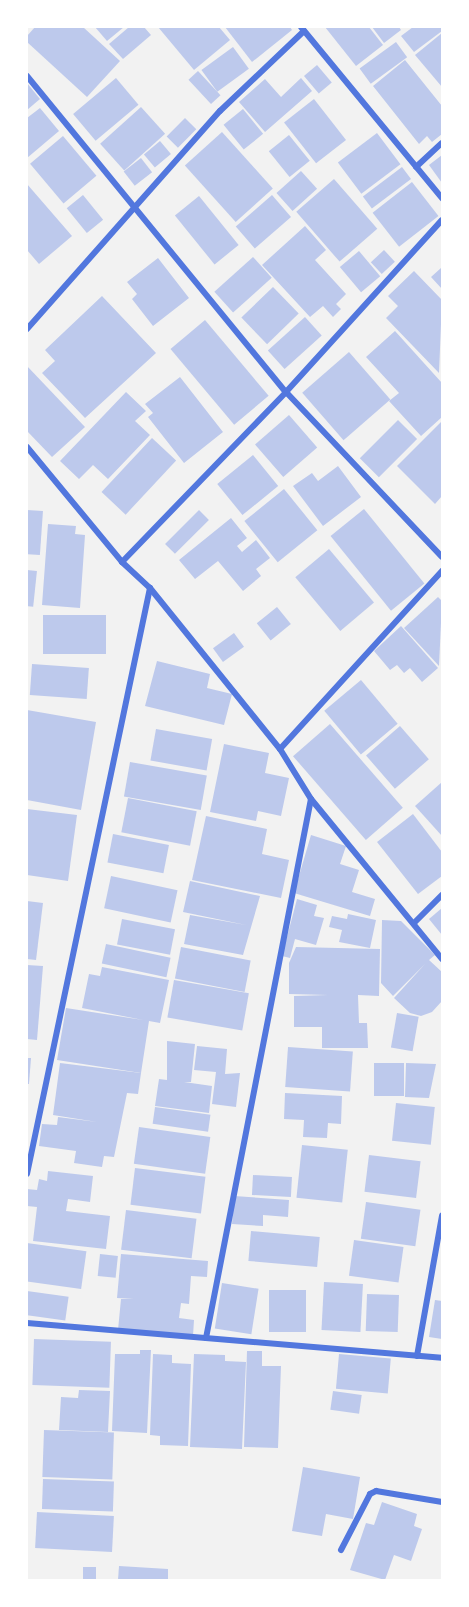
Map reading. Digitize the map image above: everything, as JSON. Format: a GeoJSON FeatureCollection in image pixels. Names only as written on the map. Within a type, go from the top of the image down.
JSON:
{"type":"FeatureCollection","features":[{"type":"Feature","properties":{"kind":"street"},"geometry":{"type":"LineString","coordinates":[[27,329],[220,111],[303,29],[442,198]]}},
{"type":"Feature","properties":{"kind":"street"},"geometry":{"type":"LineString","coordinates":[[27,76],[286,392],[442,557]]}},
{"type":"Feature","properties":{"kind":"street"},"geometry":{"type":"LineString","coordinates":[[416,167],[442,143]]}},
{"type":"Feature","properties":{"kind":"street"},"geometry":{"type":"LineString","coordinates":[[122,562],[286,392],[442,220]]}},
{"type":"Feature","properties":{"kind":"street"},"geometry":{"type":"LineString","coordinates":[[27,447],[122,562],[150,588],[280,749],[311,799],[442,959]]}},
{"type":"Feature","properties":{"kind":"street"},"geometry":{"type":"LineString","coordinates":[[280,749],[442,572]]}},
{"type":"Feature","properties":{"kind":"street"},"geometry":{"type":"LineString","coordinates":[[27,1174],[150,588]]}},
{"type":"Feature","properties":{"kind":"street"},"geometry":{"type":"LineString","coordinates":[[206,1338],[311,799]]}},
{"type":"Feature","properties":{"kind":"street"},"geometry":{"type":"LineString","coordinates":[[414,923],[442,895]]}},
{"type":"Feature","properties":{"kind":"street"},"geometry":{"type":"LineString","coordinates":[[417,1356],[442,1215]]}},
{"type":"Feature","properties":{"kind":"street"},"geometry":{"type":"LineString","coordinates":[[27,1323],[442,1358]]}},
{"type":"Feature","properties":{"kind":"street"},"geometry":{"type":"LineString","coordinates":[[341,1550],[370,1494],[376,1491],[442,1502]]}},
{"type":"Feature","properties":{"kind":"building"},"geometry":{"type":"Polygon","coordinates":[[[35,27],[83,27],[120,61],[87,97],[27,42],[27,36],[35,27]]]}},
{"type":"Feature","properties":{"kind":"building"},"geometry":{"type":"Polygon","coordinates":[[[95,27],[124,27],[107,41],[95,27]]]}},
{"type":"Feature","properties":{"kind":"building"},"geometry":{"type":"Polygon","coordinates":[[[129,27],[144,27],[151,35],[123,59],[109,44],[129,27]]]}},
{"type":"Feature","properties":{"kind":"building"},"geometry":{"type":"Polygon","coordinates":[[[158,27],[219,27],[230,40],[194,70],[158,27]]]}},
{"type":"Feature","properties":{"kind":"building"},"geometry":{"type":"Polygon","coordinates":[[[225,27],[290,27],[292,30],[252,62],[225,27]]]}},
{"type":"Feature","properties":{"kind":"building"},"geometry":{"type":"Polygon","coordinates":[[[325,27],[369,27],[383,45],[356,66],[325,27]]]}},
{"type":"Feature","properties":{"kind":"building"},"geometry":{"type":"Polygon","coordinates":[[[372,27],[399,27],[401,30],[384,43],[372,27]]]}},
{"type":"Feature","properties":{"kind":"building"},"geometry":{"type":"Polygon","coordinates":[[[413,27],[442,27],[442,31],[414,52],[401,36],[413,27]]]}},
{"type":"Feature","properties":{"kind":"building"},"geometry":{"type":"Polygon","coordinates":[[[442,33],[442,87],[415,55],[442,33]]]}},
{"type":"Feature","properties":{"kind":"building"},"geometry":{"type":"Polygon","coordinates":[[[396,42],[407,57],[371,84],[360,68],[396,42]]]}},
{"type":"Feature","properties":{"kind":"building"},"geometry":{"type":"Polygon","coordinates":[[[233,47],[249,69],[217,92],[201,70],[233,47]]]}},
{"type":"Feature","properties":{"kind":"building"},"geometry":{"type":"Polygon","coordinates":[[[405,60],[442,106],[442,134],[432,142],[427,136],[419,144],[373,86],[405,60]]]}},
{"type":"Feature","properties":{"kind":"building"},"geometry":{"type":"Polygon","coordinates":[[[317,65],[332,83],[319,94],[304,76],[317,65]]]}},
{"type":"Feature","properties":{"kind":"building"},"geometry":{"type":"Polygon","coordinates":[[[198,71],[221,95],[211,104],[188,80],[198,71]]]}},
{"type":"Feature","properties":{"kind":"building"},"geometry":{"type":"Polygon","coordinates":[[[116,78],[138,105],[96,141],[73,114],[116,78]]]}},
{"type":"Feature","properties":{"kind":"building"},"geometry":{"type":"Polygon","coordinates":[[[301,78],[312,91],[265,132],[239,102],[265,79],[281,97],[301,78]]]}},
{"type":"Feature","properties":{"kind":"building"},"geometry":{"type":"Polygon","coordinates":[[[27,83],[40,99],[27,110],[27,83]]]}},
{"type":"Feature","properties":{"kind":"building"},"geometry":{"type":"Polygon","coordinates":[[[314,99],[346,140],[316,163],[284,122],[314,99]]]}},
{"type":"Feature","properties":{"kind":"building"},"geometry":{"type":"Polygon","coordinates":[[[141,107],[165,134],[124,171],[100,144],[141,107]]]}},
{"type":"Feature","properties":{"kind":"building"},"geometry":{"type":"Polygon","coordinates":[[[40,108],[59,131],[27,158],[27,118],[40,108]]]}},
{"type":"Feature","properties":{"kind":"building"},"geometry":{"type":"Polygon","coordinates":[[[243,109],[263,134],[244,150],[224,125],[243,109]]]}},
{"type":"Feature","properties":{"kind":"building"},"geometry":{"type":"Polygon","coordinates":[[[185,118],[196,129],[178,148],[167,136],[185,118]]]}},
{"type":"Feature","properties":{"kind":"building"},"geometry":{"type":"Polygon","coordinates":[[[222,132],[273,188],[236,222],[185,165],[222,132]]]}},
{"type":"Feature","properties":{"kind":"building"},"geometry":{"type":"Polygon","coordinates":[[[377,133],[400,164],[361,194],[338,162],[377,133]]]}},
{"type":"Feature","properties":{"kind":"building"},"geometry":{"type":"Polygon","coordinates":[[[289,135],[310,161],[290,177],[269,151],[289,135]]]}},
{"type":"Feature","properties":{"kind":"building"},"geometry":{"type":"Polygon","coordinates":[[[63,136],[96,176],[63,203],[30,164],[63,136]]]}},
{"type":"Feature","properties":{"kind":"building"},"geometry":{"type":"Polygon","coordinates":[[[160,141],[171,154],[155,168],[144,154],[160,141]]]}},
{"type":"Feature","properties":{"kind":"building"},"geometry":{"type":"Polygon","coordinates":[[[442,155],[442,183],[429,165],[442,155]]]}},
{"type":"Feature","properties":{"kind":"building"},"geometry":{"type":"Polygon","coordinates":[[[141,158],[152,172],[135,186],[124,172],[141,158]]]}},
{"type":"Feature","properties":{"kind":"building"},"geometry":{"type":"Polygon","coordinates":[[[402,167],[411,179],[372,208],[363,196],[402,167]]]}},
{"type":"Feature","properties":{"kind":"building"},"geometry":{"type":"Polygon","coordinates":[[[301,171],[317,189],[293,211],[276,193],[301,171]]]}},
{"type":"Feature","properties":{"kind":"building"},"geometry":{"type":"Polygon","coordinates":[[[334,179],[377,229],[340,262],[296,212],[334,179]]]}},
{"type":"Feature","properties":{"kind":"building"},"geometry":{"type":"Polygon","coordinates":[[[412,182],[438,216],[399,247],[373,213],[412,182]]]}},
{"type":"Feature","properties":{"kind":"building"},"geometry":{"type":"Polygon","coordinates":[[[27,184],[72,236],[39,264],[27,250],[27,184]]]}},
{"type":"Feature","properties":{"kind":"building"},"geometry":{"type":"Polygon","coordinates":[[[83,195],[103,220],[87,233],[67,208],[83,195]]]}},
{"type":"Feature","properties":{"kind":"building"},"geometry":{"type":"Polygon","coordinates":[[[272,195],[291,217],[255,248],[236,226],[272,195]]]}},
{"type":"Feature","properties":{"kind":"building"},"geometry":{"type":"Polygon","coordinates":[[[199,196],[239,245],[215,264],[175,216],[199,196]]]}},
{"type":"Feature","properties":{"kind":"building"},"geometry":{"type":"Polygon","coordinates":[[[305,226],[326,250],[315,260],[346,294],[336,304],[341,309],[333,317],[323,306],[310,317],[262,265],[305,226]]]}},
{"type":"Feature","properties":{"kind":"building"},"geometry":{"type":"Polygon","coordinates":[[[384,250],[395,262],[382,274],[371,262],[384,250]]]}},
{"type":"Feature","properties":{"kind":"building"},"geometry":{"type":"Polygon","coordinates":[[[359,251],[380,276],[361,292],[340,267],[359,251]]]}},
{"type":"Feature","properties":{"kind":"building"},"geometry":{"type":"Polygon","coordinates":[[[253,257],[272,278],[233,313],[214,292],[253,257]]]}},
{"type":"Feature","properties":{"kind":"building"},"geometry":{"type":"Polygon","coordinates":[[[158,258],[189,298],[153,326],[132,299],[137,294],[127,282],[158,258]]]}},
{"type":"Feature","properties":{"kind":"building"},"geometry":{"type":"Polygon","coordinates":[[[442,261],[442,289],[431,277],[441,268],[442,261]]]}},
{"type":"Feature","properties":{"kind":"building"},"geometry":{"type":"Polygon","coordinates":[[[414,271],[442,300],[439,373],[386,318],[398,306],[388,296],[414,271]]]}},
{"type":"Feature","properties":{"kind":"building"},"geometry":{"type":"Polygon","coordinates":[[[273,287],[299,314],[267,344],[241,318],[273,287]]]}},
{"type":"Feature","properties":{"kind":"building"},"geometry":{"type":"Polygon","coordinates":[[[102,296],[156,353],[85,418],[42,373],[55,361],[45,350],[102,296]]]}},
{"type":"Feature","properties":{"kind":"building"},"geometry":{"type":"Polygon","coordinates":[[[305,317],[322,336],[285,369],[268,350],[305,317]]]}},
{"type":"Feature","properties":{"kind":"building"},"geometry":{"type":"Polygon","coordinates":[[[205,320],[269,396],[234,425],[171,349],[205,320]]]}},
{"type":"Feature","properties":{"kind":"building"},"geometry":{"type":"Polygon","coordinates":[[[395,331],[442,383],[442,417],[421,436],[389,401],[399,393],[366,357],[395,331]]]}},
{"type":"Feature","properties":{"kind":"building"},"geometry":{"type":"Polygon","coordinates":[[[349,352],[390,400],[344,440],[302,393],[349,352]]]}},
{"type":"Feature","properties":{"kind":"building"},"geometry":{"type":"Polygon","coordinates":[[[27,366],[85,427],[52,457],[27,431],[27,366]]]}},
{"type":"Feature","properties":{"kind":"building"},"geometry":{"type":"Polygon","coordinates":[[[180,377],[223,432],[184,463],[148,417],[153,413],[145,404],[180,377]]]}},
{"type":"Feature","properties":{"kind":"building"},"geometry":{"type":"Polygon","coordinates":[[[126,392],[146,411],[135,421],[150,435],[108,479],[93,465],[79,479],[60,461],[126,392]]]}},
{"type":"Feature","properties":{"kind":"building"},"geometry":{"type":"Polygon","coordinates":[[[289,415],[317,447],[283,477],[255,445],[289,415]]]}},
{"type":"Feature","properties":{"kind":"building"},"geometry":{"type":"Polygon","coordinates":[[[398,420],[417,439],[379,477],[360,458],[398,420]]]}},
{"type":"Feature","properties":{"kind":"building"},"geometry":{"type":"Polygon","coordinates":[[[442,421],[442,496],[435,504],[397,466],[442,421]]]}},
{"type":"Feature","properties":{"kind":"building"},"geometry":{"type":"Polygon","coordinates":[[[152,438],[176,461],[126,515],[102,492],[152,438]]]}},
{"type":"Feature","properties":{"kind":"building"},"geometry":{"type":"Polygon","coordinates":[[[253,455],[278,486],[242,515],[217,484],[253,455]]]}},
{"type":"Feature","properties":{"kind":"building"},"geometry":{"type":"Polygon","coordinates":[[[338,466],[361,497],[323,526],[293,486],[312,473],[318,481],[338,466]]]}},
{"type":"Feature","properties":{"kind":"building"},"geometry":{"type":"Polygon","coordinates":[[[284,489],[317,530],[278,562],[244,521],[284,489]]]}},
{"type":"Feature","properties":{"kind":"building"},"geometry":{"type":"Polygon","coordinates":[[[364,509],[424,584],[391,611],[331,536],[364,509]]]}},
{"type":"Feature","properties":{"kind":"building"},"geometry":{"type":"Polygon","coordinates":[[[27,510],[43,511],[40,555],[27,554],[27,510]]]}},
{"type":"Feature","properties":{"kind":"building"},"geometry":{"type":"Polygon","coordinates":[[[199,510],[209,520],[175,554],[165,544],[199,510]]]}},
{"type":"Feature","properties":{"kind":"building"},"geometry":{"type":"Polygon","coordinates":[[[231,518],[247,538],[237,546],[242,552],[256,540],[270,558],[256,569],[261,576],[243,591],[218,561],[195,579],[179,560],[231,518]]]}},
{"type":"Feature","properties":{"kind":"building"},"geometry":{"type":"Polygon","coordinates":[[[48,524],[76,526],[75,534],[85,535],[80,608],[42,605],[48,524]]]}},
{"type":"Feature","properties":{"kind":"building"},"geometry":{"type":"Polygon","coordinates":[[[329,549],[374,603],[340,631],[295,577],[329,549]]]}},
{"type":"Feature","properties":{"kind":"building"},"geometry":{"type":"Polygon","coordinates":[[[27,570],[37,571],[33,607],[27,606],[27,570]]]}},
{"type":"Feature","properties":{"kind":"building"},"geometry":{"type":"Polygon","coordinates":[[[438,597],[442,601],[439,666],[404,628],[438,597]]]}},
{"type":"Feature","properties":{"kind":"building"},"geometry":{"type":"Polygon","coordinates":[[[277,607],[291,624],[271,640],[257,623],[277,607]]]}},
{"type":"Feature","properties":{"kind":"building"},"geometry":{"type":"Polygon","coordinates":[[[43,615],[106,615],[106,654],[43,654],[43,615]]]}},
{"type":"Feature","properties":{"kind":"building"},"geometry":{"type":"Polygon","coordinates":[[[401,626],[438,668],[422,682],[410,668],[404,673],[397,665],[390,670],[374,651],[401,626]]]}},
{"type":"Feature","properties":{"kind":"building"},"geometry":{"type":"Polygon","coordinates":[[[234,633],[244,647],[223,662],[213,648],[234,633]]]}},
{"type":"Feature","properties":{"kind":"building"},"geometry":{"type":"Polygon","coordinates":[[[157,661],[210,674],[207,688],[232,694],[224,725],[145,706],[157,661]]]}},
{"type":"Feature","properties":{"kind":"building"},"geometry":{"type":"Polygon","coordinates":[[[32,664],[89,668],[87,699],[30,695],[32,664]]]}},
{"type":"Feature","properties":{"kind":"building"},"geometry":{"type":"Polygon","coordinates":[[[361,680],[398,724],[361,755],[324,711],[361,680]]]}},
{"type":"Feature","properties":{"kind":"building"},"geometry":{"type":"Polygon","coordinates":[[[27,710],[96,722],[81,810],[27,800],[27,710]]]}},
{"type":"Feature","properties":{"kind":"building"},"geometry":{"type":"Polygon","coordinates":[[[330,724],[403,808],[366,840],[293,756],[330,724]]]}},
{"type":"Feature","properties":{"kind":"building"},"geometry":{"type":"Polygon","coordinates":[[[400,726],[429,759],[395,789],[366,756],[400,726]]]}},
{"type":"Feature","properties":{"kind":"building"},"geometry":{"type":"Polygon","coordinates":[[[156,729],[212,739],[207,770],[150,761],[156,729]]]}},
{"type":"Feature","properties":{"kind":"building"},"geometry":{"type":"Polygon","coordinates":[[[224,744],[269,753],[265,773],[289,778],[281,816],[258,811],[256,821],[210,812],[224,744]]]}},
{"type":"Feature","properties":{"kind":"building"},"geometry":{"type":"Polygon","coordinates":[[[130,762],[207,776],[201,810],[124,796],[130,762]]]}},
{"type":"Feature","properties":{"kind":"building"},"geometry":{"type":"Polygon","coordinates":[[[442,782],[442,836],[415,806],[442,782]]]}},
{"type":"Feature","properties":{"kind":"building"},"geometry":{"type":"Polygon","coordinates":[[[128,798],[197,811],[190,846],[121,832],[128,798]]]}},
{"type":"Feature","properties":{"kind":"building"},"geometry":{"type":"Polygon","coordinates":[[[27,809],[77,815],[68,881],[27,875],[27,809]]]}},
{"type":"Feature","properties":{"kind":"building"},"geometry":{"type":"Polygon","coordinates":[[[413,814],[442,852],[442,876],[418,894],[377,842],[413,814]]]}},
{"type":"Feature","properties":{"kind":"building"},"geometry":{"type":"Polygon","coordinates":[[[206,816],[267,829],[262,854],[289,860],[281,898],[192,880],[206,816]]]}},
{"type":"Feature","properties":{"kind":"building"},"geometry":{"type":"Polygon","coordinates":[[[113,834],[169,845],[163,873],[107,862],[113,834]]]}},
{"type":"Feature","properties":{"kind":"building"},"geometry":{"type":"Polygon","coordinates":[[[311,835],[346,846],[340,864],[359,870],[352,892],[375,899],[370,916],[294,893],[311,835]]]}},
{"type":"Feature","properties":{"kind":"building"},"geometry":{"type":"Polygon","coordinates":[[[111,876],[178,890],[171,922],[104,908],[111,876]]]}},
{"type":"Feature","properties":{"kind":"building"},"geometry":{"type":"Polygon","coordinates":[[[190,881],[260,896],[243,955],[184,944],[190,915],[246,925],[183,912],[190,881]]]}},
{"type":"Feature","properties":{"kind":"building"},"geometry":{"type":"Polygon","coordinates":[[[297,899],[317,905],[314,916],[324,918],[316,945],[295,939],[290,958],[282,956],[297,899]]]}},
{"type":"Feature","properties":{"kind":"building"},"geometry":{"type":"Polygon","coordinates":[[[27,901],[43,903],[36,960],[27,959],[27,901]]]}},
{"type":"Feature","properties":{"kind":"building"},"geometry":{"type":"Polygon","coordinates":[[[442,908],[442,935],[429,919],[442,908]]]}},
{"type":"Feature","properties":{"kind":"building"},"geometry":{"type":"Polygon","coordinates":[[[348,914],[376,920],[370,948],[339,942],[342,930],[329,927],[332,916],[347,919],[348,914]]]}},
{"type":"Feature","properties":{"kind":"building"},"geometry":{"type":"Polygon","coordinates":[[[122,919],[175,929],[170,955],[117,945],[122,919]]]}},
{"type":"Feature","properties":{"kind":"building"},"geometry":{"type":"Polygon","coordinates":[[[382,920],[401,921],[435,955],[429,960],[442,972],[442,1001],[432,1012],[421,1016],[410,1013],[394,998],[425,964],[393,996],[381,983],[382,920]]]}},
{"type":"Feature","properties":{"kind":"building"},"geometry":{"type":"Polygon","coordinates":[[[106,944],[171,958],[166,977],[102,964],[106,944]]]}},
{"type":"Feature","properties":{"kind":"building"},"geometry":{"type":"Polygon","coordinates":[[[181,947],[251,961],[245,992],[175,978],[181,947]]]}},
{"type":"Feature","properties":{"kind":"building"},"geometry":{"type":"Polygon","coordinates":[[[296,947],[380,949],[379,996],[358,995],[359,1023],[367,1023],[368,1048],[322,1048],[322,1027],[294,1027],[294,996],[328,995],[289,994],[289,963],[296,947]]]}},
{"type":"Feature","properties":{"kind":"building"},"geometry":{"type":"Polygon","coordinates":[[[27,965],[43,966],[37,1040],[27,1039],[27,965]]]}},
{"type":"Feature","properties":{"kind":"building"},"geometry":{"type":"Polygon","coordinates":[[[102,967],[169,980],[160,1023],[149,1021],[141,1073],[57,1060],[66,1008],[143,1020],[82,1008],[89,974],[100,976],[102,967]]]}},
{"type":"Feature","properties":{"kind":"building"},"geometry":{"type":"Polygon","coordinates":[[[174,980],[249,993],[242,1031],[167,1017],[174,980]]]}},
{"type":"Feature","properties":{"kind":"building"},"geometry":{"type":"Polygon","coordinates":[[[397,1013],[419,1017],[413,1051],[391,1047],[397,1013]]]}},
{"type":"Feature","properties":{"kind":"building"},"geometry":{"type":"Polygon","coordinates":[[[167,1041],[195,1044],[191,1082],[184,1082],[212,1086],[209,1113],[155,1106],[159,1079],[167,1080],[167,1041]]]}},
{"type":"Feature","properties":{"kind":"building"},"geometry":{"type":"Polygon","coordinates":[[[197,1046],[227,1049],[225,1074],[240,1073],[236,1107],[212,1104],[216,1072],[194,1070],[197,1046]]]}},
{"type":"Feature","properties":{"kind":"building"},"geometry":{"type":"Polygon","coordinates":[[[288,1047],[353,1052],[350,1091],[285,1087],[288,1047]]]}},
{"type":"Feature","properties":{"kind":"building"},"geometry":{"type":"Polygon","coordinates":[[[27,1058],[31,1058],[29,1084],[27,1084],[27,1058]]]}},
{"type":"Feature","properties":{"kind":"building"},"geometry":{"type":"Polygon","coordinates":[[[60,1063],[141,1073],[138,1094],[127,1093],[114,1157],[104,1156],[102,1167],[74,1163],[76,1151],[39,1146],[42,1124],[57,1125],[58,1117],[97,1122],[53,1115],[60,1063]]]}},
{"type":"Feature","properties":{"kind":"building"},"geometry":{"type":"Polygon","coordinates":[[[374,1063],[404,1063],[404,1096],[374,1096],[374,1063]]]}},
{"type":"Feature","properties":{"kind":"building"},"geometry":{"type":"Polygon","coordinates":[[[406,1063],[436,1064],[429,1098],[405,1097],[406,1063]]]}},
{"type":"Feature","properties":{"kind":"building"},"geometry":{"type":"Polygon","coordinates":[[[285,1093],[342,1096],[341,1124],[328,1123],[327,1138],[303,1137],[304,1120],[284,1119],[285,1093]]]}},
{"type":"Feature","properties":{"kind":"building"},"geometry":{"type":"Polygon","coordinates":[[[396,1103],[435,1107],[431,1145],[392,1141],[396,1103]]]}},
{"type":"Feature","properties":{"kind":"building"},"geometry":{"type":"Polygon","coordinates":[[[155,1107],[210,1115],[208,1132],[153,1124],[155,1107]]]}},
{"type":"Feature","properties":{"kind":"building"},"geometry":{"type":"Polygon","coordinates":[[[139,1127],[210,1137],[205,1174],[134,1164],[139,1127]]]}},
{"type":"Feature","properties":{"kind":"building"},"geometry":{"type":"Polygon","coordinates":[[[302,1145],[348,1150],[342,1203],[296,1198],[302,1145]]]}},
{"type":"Feature","properties":{"kind":"building"},"geometry":{"type":"Polygon","coordinates":[[[369,1155],[421,1161],[416,1198],[364,1192],[369,1155]]]}},
{"type":"Feature","properties":{"kind":"building"},"geometry":{"type":"Polygon","coordinates":[[[135,1168],[205,1177],[201,1213],[130,1205],[135,1168]]]}},
{"type":"Feature","properties":{"kind":"building"},"geometry":{"type":"Polygon","coordinates":[[[48,1171],[93,1176],[90,1202],[68,1199],[66,1211],[110,1216],[106,1249],[33,1241],[37,1207],[27,1206],[27,1189],[37,1190],[39,1179],[47,1181],[48,1171]]]}},
{"type":"Feature","properties":{"kind":"building"},"geometry":{"type":"Polygon","coordinates":[[[253,1175],[292,1177],[291,1197],[252,1195],[253,1175]]]}},
{"type":"Feature","properties":{"kind":"building"},"geometry":{"type":"Polygon","coordinates":[[[234,1196],[289,1200],[288,1217],[263,1215],[263,1226],[232,1224],[234,1196]]]}},
{"type":"Feature","properties":{"kind":"building"},"geometry":{"type":"Polygon","coordinates":[[[366,1202],[420,1210],[415,1246],[361,1239],[366,1202]]]}},
{"type":"Feature","properties":{"kind":"building"},"geometry":{"type":"Polygon","coordinates":[[[126,1210],[196,1219],[192,1258],[121,1250],[126,1210]]]}},
{"type":"Feature","properties":{"kind":"building"},"geometry":{"type":"Polygon","coordinates":[[[251,1231],[320,1237],[317,1267],[248,1261],[251,1231]]]}},
{"type":"Feature","properties":{"kind":"building"},"geometry":{"type":"Polygon","coordinates":[[[354,1240],[404,1247],[399,1283],[349,1276],[354,1240]]]}},
{"type":"Feature","properties":{"kind":"building"},"geometry":{"type":"Polygon","coordinates":[[[27,1243],[86,1251],[81,1289],[27,1281],[27,1243]]]}},
{"type":"Feature","properties":{"kind":"building"},"geometry":{"type":"Polygon","coordinates":[[[100,1254],[118,1256],[116,1278],[98,1276],[100,1254]]]}},
{"type":"Feature","properties":{"kind":"building"},"geometry":{"type":"Polygon","coordinates":[[[121,1254],[208,1261],[207,1277],[191,1276],[189,1304],[181,1303],[179,1318],[194,1320],[193,1336],[118,1330],[121,1299],[134,1299],[117,1298],[121,1254]]]}},
{"type":"Feature","properties":{"kind":"building"},"geometry":{"type":"Polygon","coordinates":[[[324,1282],[363,1284],[360,1332],[321,1330],[324,1282]]]}},
{"type":"Feature","properties":{"kind":"building"},"geometry":{"type":"Polygon","coordinates":[[[222,1283],[259,1289],[251,1334],[215,1328],[222,1283]]]}},
{"type":"Feature","properties":{"kind":"building"},"geometry":{"type":"Polygon","coordinates":[[[269,1290],[306,1290],[306,1332],[269,1332],[269,1290]]]}},
{"type":"Feature","properties":{"kind":"building"},"geometry":{"type":"Polygon","coordinates":[[[27,1291],[69,1297],[65,1321],[27,1315],[27,1291]]]}},
{"type":"Feature","properties":{"kind":"building"},"geometry":{"type":"Polygon","coordinates":[[[367,1294],[399,1295],[398,1332],[366,1331],[367,1294]]]}},
{"type":"Feature","properties":{"kind":"building"},"geometry":{"type":"Polygon","coordinates":[[[435,1300],[442,1301],[442,1339],[429,1337],[435,1300]]]}},
{"type":"Feature","properties":{"kind":"building"},"geometry":{"type":"Polygon","coordinates":[[[34,1339],[111,1342],[109,1388],[32,1385],[34,1339]]]}},
{"type":"Feature","properties":{"kind":"building"},"geometry":{"type":"Polygon","coordinates":[[[140,1350],[151,1350],[147,1433],[112,1431],[115,1354],[140,1354],[140,1350]]]}},
{"type":"Feature","properties":{"kind":"building"},"geometry":{"type":"Polygon","coordinates":[[[247,1351],[262,1351],[262,1366],[281,1366],[278,1448],[244,1447],[247,1351]]]}},
{"type":"Feature","properties":{"kind":"building"},"geometry":{"type":"Polygon","coordinates":[[[153,1354],[172,1355],[172,1363],[191,1364],[188,1446],[160,1445],[160,1436],[150,1435],[153,1354]]]}},
{"type":"Feature","properties":{"kind":"building"},"geometry":{"type":"Polygon","coordinates":[[[194,1354],[225,1355],[225,1361],[246,1362],[242,1449],[190,1447],[194,1354]]]}},
{"type":"Feature","properties":{"kind":"building"},"geometry":{"type":"Polygon","coordinates":[[[339,1354],[391,1359],[388,1393],[336,1389],[339,1354]]]}},
{"type":"Feature","properties":{"kind":"building"},"geometry":{"type":"Polygon","coordinates":[[[79,1390],[110,1391],[108,1432],[59,1430],[61,1397],[78,1398],[79,1390]]]}},
{"type":"Feature","properties":{"kind":"building"},"geometry":{"type":"Polygon","coordinates":[[[333,1391],[362,1395],[359,1414],[330,1410],[333,1391]]]}},
{"type":"Feature","properties":{"kind":"building"},"geometry":{"type":"Polygon","coordinates":[[[44,1430],[114,1432],[112,1479],[42,1477],[44,1430]]]}},
{"type":"Feature","properties":{"kind":"building"},"geometry":{"type":"Polygon","coordinates":[[[303,1467],[360,1477],[353,1519],[326,1514],[322,1536],[292,1531],[303,1467]]]}},
{"type":"Feature","properties":{"kind":"building"},"geometry":{"type":"Polygon","coordinates":[[[43,1479],[114,1481],[113,1511],[42,1509],[43,1479]]]}},
{"type":"Feature","properties":{"kind":"building"},"geometry":{"type":"Polygon","coordinates":[[[382,1502],[417,1514],[414,1526],[422,1529],[411,1561],[394,1555],[385,1580],[350,1570],[366,1523],[374,1525],[382,1502]]]}},
{"type":"Feature","properties":{"kind":"building"},"geometry":{"type":"Polygon","coordinates":[[[37,1512],[114,1516],[112,1552],[35,1548],[37,1512]]]}},
{"type":"Feature","properties":{"kind":"building"},"geometry":{"type":"Polygon","coordinates":[[[119,1566],[168,1569],[168,1580],[118,1580],[119,1566]]]}},
{"type":"Feature","properties":{"kind":"building"},"geometry":{"type":"Polygon","coordinates":[[[83,1567],[96,1567],[96,1580],[83,1580],[83,1567]]]}}]}
